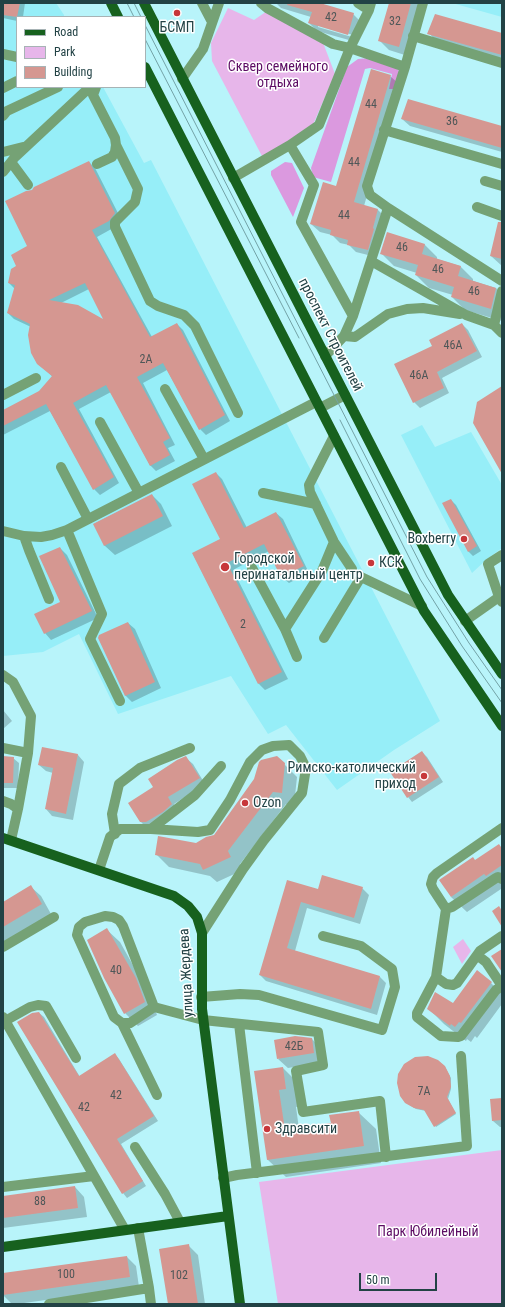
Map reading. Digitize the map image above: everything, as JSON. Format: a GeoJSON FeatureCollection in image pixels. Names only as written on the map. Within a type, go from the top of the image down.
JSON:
{"type":"FeatureCollection","features":[{"type":"Feature","properties":{"kind":"main road"},"geometry":{"type":"LineString","coordinates":[[111,3],[118,16]]}},
{"type":"Feature","properties":{"kind":"main road","name":"проспект Строителей"},"geometry":{"type":"LineString","coordinates":[[144,3],[448,595],[502,674]]}},
{"type":"Feature","properties":{"kind":"main road"},"geometry":{"type":"LineString","coordinates":[[146,69],[422,606],[502,726]]}},
{"type":"Feature","properties":{"kind":"main road","name":"улица Жердева"},"geometry":{"type":"LineString","coordinates":[[7,839],[174,896],[188,906],[197,917],[202,933],[201,997],[203,1020],[240,1304]]}},
{"type":"Feature","properties":{"kind":"main road"},"geometry":{"type":"LineString","coordinates":[[3,1247],[228,1216]]}},
{"type":"Feature","properties":{"kind":"street"},"geometry":{"type":"LineString","coordinates":[[202,3],[212,22]]}},
{"type":"Feature","properties":{"kind":"street"},"geometry":{"type":"LineString","coordinates":[[182,79],[203,49],[219,3]]}},
{"type":"Feature","properties":{"kind":"street"},"geometry":{"type":"LineString","coordinates":[[261,3],[267,8],[333,44],[350,48],[405,67]]}},
{"type":"Feature","properties":{"kind":"street"},"geometry":{"type":"LineString","coordinates":[[233,178],[290,145],[319,125],[350,48],[370,6],[358,3]]}},
{"type":"Feature","properties":{"kind":"street"},"geometry":{"type":"LineString","coordinates":[[422,3],[405,67],[367,186],[370,194],[388,208],[502,281]]}},
{"type":"Feature","properties":{"kind":"street"},"geometry":{"type":"LineString","coordinates":[[413,36],[502,63]]}},
{"type":"Feature","properties":{"kind":"street"},"geometry":{"type":"LineString","coordinates":[[3,54],[16,56]]}},
{"type":"Feature","properties":{"kind":"street"},"geometry":{"type":"LineString","coordinates":[[3,88],[16,82]]}},
{"type":"Feature","properties":{"kind":"street"},"geometry":{"type":"LineString","coordinates":[[3,116],[7,111],[56,88]]}},
{"type":"Feature","properties":{"kind":"street"},"geometry":{"type":"LineString","coordinates":[[3,172],[25,147],[89,88]]}},
{"type":"Feature","properties":{"kind":"street"},"geometry":{"type":"LineString","coordinates":[[96,88],[93,95],[115,138],[116,145],[115,152],[112,157],[97,164]]}},
{"type":"Feature","properties":{"kind":"street"},"geometry":{"type":"LineString","coordinates":[[384,130],[502,164]]}},
{"type":"Feature","properties":{"kind":"street"},"geometry":{"type":"LineString","coordinates":[[116,145],[138,189],[135,202],[115,222],[115,227],[150,301],[158,306],[184,315],[196,326],[238,413]]}},
{"type":"Feature","properties":{"kind":"street"},"geometry":{"type":"LineString","coordinates":[[290,145],[314,184],[301,222],[353,316]]}},
{"type":"Feature","properties":{"kind":"street"},"geometry":{"type":"LineString","coordinates":[[3,152],[25,147]]}},
{"type":"Feature","properties":{"kind":"street"},"geometry":{"type":"LineString","coordinates":[[11,162],[28,185]]}},
{"type":"Feature","properties":{"kind":"street"},"geometry":{"type":"LineString","coordinates":[[485,181],[502,186]]}},
{"type":"Feature","properties":{"kind":"street"},"geometry":{"type":"LineString","coordinates":[[325,356],[344,336],[353,316],[388,208]]}},
{"type":"Feature","properties":{"kind":"street"},"geometry":{"type":"LineString","coordinates":[[477,208],[502,216]]}},
{"type":"Feature","properties":{"kind":"street"},"geometry":{"type":"LineString","coordinates":[[371,261],[466,315],[494,325],[502,333]]}},
{"type":"Feature","properties":{"kind":"street"},"geometry":{"type":"LineString","coordinates":[[494,325],[502,291]]}},
{"type":"Feature","properties":{"kind":"street"},"geometry":{"type":"LineString","coordinates":[[344,336],[355,337],[388,314],[407,309],[423,308],[466,315]]}},
{"type":"Feature","properties":{"kind":"street"},"geometry":{"type":"LineString","coordinates":[[3,395],[36,378]]}},
{"type":"Feature","properties":{"kind":"street"},"geometry":{"type":"LineString","coordinates":[[165,389],[204,459]]}},
{"type":"Feature","properties":{"kind":"street"},"geometry":{"type":"LineString","coordinates":[[3,531],[24,536],[52,536],[67,530],[204,459],[318,405],[345,395]]}},
{"type":"Feature","properties":{"kind":"street"},"geometry":{"type":"LineString","coordinates":[[100,422],[139,492]]}},
{"type":"Feature","properties":{"kind":"street"},"geometry":{"type":"LineString","coordinates":[[334,436],[308,485],[334,542],[352,569]]}},
{"type":"Feature","properties":{"kind":"street"},"geometry":{"type":"LineString","coordinates":[[61,467],[88,519]]}},
{"type":"Feature","properties":{"kind":"street"},"geometry":{"type":"LineString","coordinates":[[263,493],[316,504]]}},
{"type":"Feature","properties":{"kind":"street"},"geometry":{"type":"LineString","coordinates":[[67,530],[102,614],[90,639],[120,701]]}},
{"type":"Feature","properties":{"kind":"street"},"geometry":{"type":"LineString","coordinates":[[24,536],[49,599]]}},
{"type":"Feature","properties":{"kind":"street"},"geometry":{"type":"LineString","coordinates":[[285,629],[322,571],[334,542]]}},
{"type":"Feature","properties":{"kind":"street"},"geometry":{"type":"LineString","coordinates":[[465,621],[501,600],[488,564],[502,555]]}},
{"type":"Feature","properties":{"kind":"street"},"geometry":{"type":"LineString","coordinates":[[252,568],[285,629],[297,657]]}},
{"type":"Feature","properties":{"kind":"street"},"geometry":{"type":"LineString","coordinates":[[324,638],[361,577],[422,606]]}},
{"type":"Feature","properties":{"kind":"street"},"geometry":{"type":"LineString","coordinates":[[3,675],[13,682],[31,716],[28,753],[18,809],[7,839]]}},
{"type":"Feature","properties":{"kind":"street"},"geometry":{"type":"LineString","coordinates":[[99,870],[110,837],[120,829],[198,832],[210,830],[230,800],[250,762],[262,750],[273,746],[289,745],[300,756],[306,768],[302,793],[243,869],[202,933]]}},
{"type":"Feature","properties":{"kind":"street"},"geometry":{"type":"LineString","coordinates":[[3,748],[28,753]]}},
{"type":"Feature","properties":{"kind":"street"},"geometry":{"type":"LineString","coordinates":[[115,834],[112,814],[119,784],[140,768],[190,748]]}},
{"type":"Feature","properties":{"kind":"street"},"geometry":{"type":"LineString","coordinates":[[151,829],[195,795],[222,766]]}},
{"type":"Feature","properties":{"kind":"street"},"geometry":{"type":"LineString","coordinates":[[3,801],[18,809]]}},
{"type":"Feature","properties":{"kind":"street"},"geometry":{"type":"LineString","coordinates":[[477,955],[486,962],[502,986],[496,990],[461,1036],[441,1036],[417,1017],[417,1013],[436,977],[446,909],[433,889],[431,884],[433,877],[502,828]]}},
{"type":"Feature","properties":{"kind":"street"},"geometry":{"type":"LineString","coordinates":[[446,909],[452,907],[496,878],[498,877],[502,879]]}},
{"type":"Feature","properties":{"kind":"street"},"geometry":{"type":"LineString","coordinates":[[154,1007],[123,926],[119,920],[113,917],[105,916],[85,922],[79,927],[77,935],[114,1017],[122,1023],[157,1095]]}},
{"type":"Feature","properties":{"kind":"street"},"geometry":{"type":"LineString","coordinates":[[3,946],[54,917]]}},
{"type":"Feature","properties":{"kind":"street"},"geometry":{"type":"LineString","coordinates":[[201,997],[240,994],[259,996],[382,1030],[395,988],[392,968],[361,946],[323,936]]}},
{"type":"Feature","properties":{"kind":"street"},"geometry":{"type":"LineString","coordinates":[[436,977],[446,984],[453,985],[480,951],[502,936]]}},
{"type":"Feature","properties":{"kind":"street"},"geometry":{"type":"LineString","coordinates":[[76,1058],[46,1006],[38,1005],[30,1007],[4,1019],[125,1230]]}},
{"type":"Feature","properties":{"kind":"street"},"geometry":{"type":"LineString","coordinates":[[122,1023],[130,1023],[154,1007],[203,1020],[318,1032],[323,1065],[296,1071],[302,1112],[380,1102],[386,1157]]}},
{"type":"Feature","properties":{"kind":"street"},"geometry":{"type":"LineString","coordinates":[[239,1024],[257,1173]]}},
{"type":"Feature","properties":{"kind":"street"},"geometry":{"type":"LineString","coordinates":[[223,1178],[467,1146],[461,1056]]}},
{"type":"Feature","properties":{"kind":"street"},"geometry":{"type":"LineString","coordinates":[[135,1147],[165,1194],[180,1222]]}},
{"type":"Feature","properties":{"kind":"street"},"geometry":{"type":"LineString","coordinates":[[3,1187],[94,1176]]}},
{"type":"Feature","properties":{"kind":"street"},"geometry":{"type":"LineString","coordinates":[[138,1228],[151,1304]]}},
{"type":"Feature","properties":{"kind":"street"},"geometry":{"type":"LineString","coordinates":[[49,1304],[149,1288]]}},
{"type":"Feature","properties":{"kind":"shaded area"},"geometry":{"type":"Polygon","coordinates":[[[3,3],[56,3],[64,16],[16,16],[16,88],[104,88],[144,163],[151,160],[440,721],[394,750],[337,790],[286,725],[268,734],[231,676],[118,714],[79,634],[43,652],[3,656],[3,3]]]}},
{"type":"Feature","properties":{"kind":"shaded area"},"geometry":{"type":"Polygon","coordinates":[[[452,3],[502,3],[502,17],[452,3]]]}},
{"type":"Feature","properties":{"kind":"shaded area"},"geometry":{"type":"Polygon","coordinates":[[[369,58],[395,66],[399,71],[395,89],[389,89],[392,74],[370,68],[365,69],[331,182],[313,177],[311,168],[347,67],[358,59],[369,58]]]}},
{"type":"Feature","properties":{"kind":"shaded area"},"geometry":{"type":"Polygon","coordinates":[[[285,162],[292,163],[304,188],[293,217],[271,175],[271,171],[285,162]]]}},
{"type":"Feature","properties":{"kind":"shaded area"},"geometry":{"type":"Polygon","coordinates":[[[422,425],[435,447],[471,432],[502,485],[502,548],[472,573],[401,435],[422,425]]]}},
{"type":"Feature","properties":{"kind":"green space","name":"Сквер семейного отдыха"},"geometry":{"type":"Polygon","coordinates":[[[228,8],[254,20],[267,11],[322,40],[335,74],[312,127],[263,158],[212,61],[211,43],[228,8]]]}},
{"type":"Feature","properties":{"kind":"green space"},"geometry":{"type":"Polygon","coordinates":[[[463,939],[471,951],[462,964],[453,947],[463,939]]]}},
{"type":"Feature","properties":{"kind":"green space","name":"Парк Юбилейный"},"geometry":{"type":"Polygon","coordinates":[[[502,1150],[502,1304],[278,1304],[259,1182],[502,1150]]]}},
{"type":"Feature","properties":{"kind":"building"},"geometry":{"type":"Polygon","coordinates":[[[3,3],[20,3],[16,17],[3,15],[3,3]]]}},
{"type":"Feature","properties":{"kind":"building"},"geometry":{"type":"Polygon","coordinates":[[[288,3],[320,3],[354,13],[348,35],[308,23],[312,12],[287,5],[288,3]]]}},
{"type":"Feature","properties":{"kind":"building"},"geometry":{"type":"Polygon","coordinates":[[[389,3],[411,3],[399,47],[378,41],[389,3]]]}},
{"type":"Feature","properties":{"kind":"building"},"geometry":{"type":"Polygon","coordinates":[[[435,14],[502,33],[502,55],[427,34],[435,14]]]}},
{"type":"Feature","properties":{"kind":"building"},"geometry":{"type":"Polygon","coordinates":[[[371,69],[391,75],[354,202],[378,209],[368,250],[347,245],[348,240],[330,235],[331,230],[310,224],[323,182],[336,186],[371,69]]]}},
{"type":"Feature","properties":{"kind":"building"},"geometry":{"type":"Polygon","coordinates":[[[408,99],[502,126],[502,148],[401,119],[408,99]]]}},
{"type":"Feature","properties":{"kind":"building"},"geometry":{"type":"Polygon","coordinates":[[[89,161],[115,213],[109,221],[92,230],[150,337],[177,323],[225,415],[199,430],[163,363],[137,377],[170,438],[163,442],[170,455],[150,466],[106,385],[73,403],[114,477],[93,490],[46,404],[3,426],[3,410],[39,391],[52,376],[37,364],[31,353],[28,335],[30,324],[7,313],[15,285],[8,283],[11,269],[16,266],[11,255],[27,246],[5,201],[26,191],[32,190],[34,187],[89,161]],[[85,283],[49,300],[78,305],[103,319],[85,283]]]}},
{"type":"Feature","properties":{"kind":"building"},"geometry":{"type":"Polygon","coordinates":[[[498,222],[502,222],[502,259],[490,256],[498,222]]]}},
{"type":"Feature","properties":{"kind":"building"},"geometry":{"type":"Polygon","coordinates":[[[387,232],[425,244],[422,254],[461,266],[458,276],[496,288],[491,309],[451,297],[454,287],[415,275],[418,265],[380,254],[387,232]]]}},
{"type":"Feature","properties":{"kind":"building"},"geometry":{"type":"Polygon","coordinates":[[[462,323],[477,351],[437,372],[444,388],[413,403],[394,364],[432,346],[429,340],[462,323]]]}},
{"type":"Feature","properties":{"kind":"building"},"geometry":{"type":"Polygon","coordinates":[[[502,386],[502,474],[473,423],[477,402],[502,386]]]}},
{"type":"Feature","properties":{"kind":"building"},"geometry":{"type":"Polygon","coordinates":[[[216,472],[244,528],[276,512],[304,566],[281,577],[264,544],[227,563],[282,672],[258,684],[192,553],[220,539],[192,484],[216,472]]]}},
{"type":"Feature","properties":{"kind":"building"},"geometry":{"type":"Polygon","coordinates":[[[152,494],[163,516],[104,546],[93,524],[152,494]]]}},
{"type":"Feature","properties":{"kind":"building"},"geometry":{"type":"Polygon","coordinates":[[[451,499],[477,546],[468,552],[442,503],[451,499]]]}},
{"type":"Feature","properties":{"kind":"building"},"geometry":{"type":"Polygon","coordinates":[[[60,547],[92,611],[44,634],[34,614],[60,602],[39,556],[60,547]]]}},
{"type":"Feature","properties":{"kind":"building"},"geometry":{"type":"Polygon","coordinates":[[[128,622],[155,682],[125,696],[98,638],[99,635],[128,622]]]}},
{"type":"Feature","properties":{"kind":"building"},"geometry":{"type":"Polygon","coordinates":[[[42,747],[78,754],[66,814],[45,809],[53,768],[38,765],[42,747]]]}},
{"type":"Feature","properties":{"kind":"building"},"geometry":{"type":"Polygon","coordinates":[[[422,751],[439,777],[407,798],[390,772],[422,751]]]}},
{"type":"Feature","properties":{"kind":"building"},"geometry":{"type":"Polygon","coordinates":[[[3,756],[14,757],[13,783],[3,783],[3,756]]]}},
{"type":"Feature","properties":{"kind":"building"},"geometry":{"type":"Polygon","coordinates":[[[186,756],[200,778],[168,797],[172,804],[163,812],[146,822],[140,822],[128,803],[153,787],[148,779],[177,760],[186,756]]]}},
{"type":"Feature","properties":{"kind":"building"},"geometry":{"type":"Polygon","coordinates":[[[277,756],[285,763],[282,793],[273,792],[228,851],[231,857],[203,870],[200,864],[155,855],[158,836],[196,843],[206,837],[214,835],[254,779],[259,762],[261,760],[277,756]]]}},
{"type":"Feature","properties":{"kind":"building"},"geometry":{"type":"Polygon","coordinates":[[[499,844],[502,849],[502,865],[486,876],[484,874],[451,897],[439,880],[473,857],[475,860],[499,844]]]}},
{"type":"Feature","properties":{"kind":"building"},"geometry":{"type":"Polygon","coordinates":[[[322,875],[363,887],[354,918],[301,902],[287,948],[380,976],[371,1009],[259,975],[287,880],[318,889],[322,875]]]}},
{"type":"Feature","properties":{"kind":"building"},"geometry":{"type":"Polygon","coordinates":[[[31,885],[42,904],[3,927],[3,902],[31,885]]]}},
{"type":"Feature","properties":{"kind":"building"},"geometry":{"type":"Polygon","coordinates":[[[499,906],[502,911],[502,927],[492,911],[499,906]]]}},
{"type":"Feature","properties":{"kind":"building"},"geometry":{"type":"Polygon","coordinates":[[[107,928],[136,978],[145,1002],[124,1014],[104,978],[87,940],[107,928]]]}},
{"type":"Feature","properties":{"kind":"building"},"geometry":{"type":"Polygon","coordinates":[[[502,949],[502,972],[491,956],[502,949]]]}},
{"type":"Feature","properties":{"kind":"building"},"geometry":{"type":"Polygon","coordinates":[[[477,970],[492,982],[461,1023],[459,1022],[455,1027],[451,1024],[450,1026],[427,1009],[435,992],[453,1003],[477,970]]]}},
{"type":"Feature","properties":{"kind":"building"},"geometry":{"type":"Polygon","coordinates":[[[39,1012],[79,1076],[115,1053],[154,1116],[117,1139],[143,1181],[122,1194],[17,1022],[32,1013],[39,1012]]]}},
{"type":"Feature","properties":{"kind":"building"},"geometry":{"type":"Polygon","coordinates":[[[295,1036],[312,1038],[314,1053],[277,1059],[274,1040],[295,1036]]]}},
{"type":"Feature","properties":{"kind":"building"},"geometry":{"type":"Polygon","coordinates":[[[428,1056],[438,1060],[445,1066],[450,1076],[451,1087],[447,1097],[456,1113],[434,1127],[424,1110],[414,1108],[405,1103],[400,1096],[397,1083],[398,1074],[404,1064],[415,1057],[428,1056]]]}},
{"type":"Feature","properties":{"kind":"building"},"geometry":{"type":"Polygon","coordinates":[[[283,1067],[286,1089],[279,1090],[285,1130],[331,1123],[329,1115],[359,1111],[364,1146],[267,1160],[254,1071],[283,1067]]]}},
{"type":"Feature","properties":{"kind":"building"},"geometry":{"type":"Polygon","coordinates":[[[502,1098],[502,1120],[492,1121],[490,1099],[502,1098]]]}},
{"type":"Feature","properties":{"kind":"building"},"geometry":{"type":"Polygon","coordinates":[[[75,1186],[78,1208],[3,1218],[3,1196],[75,1186]]]}},
{"type":"Feature","properties":{"kind":"building"},"geometry":{"type":"Polygon","coordinates":[[[189,1244],[198,1304],[168,1304],[159,1249],[189,1244]]]}},
{"type":"Feature","properties":{"kind":"building"},"geometry":{"type":"Polygon","coordinates":[[[127,1256],[130,1277],[3,1295],[3,1273],[127,1256]]]}},
{"type":"Feature","properties":{"kind":"tram line"},"geometry":{"type":"LineString","coordinates":[[127,3],[134,16]]}},
{"type":"Feature","properties":{"kind":"tram line"},"geometry":{"type":"LineString","coordinates":[[134,3],[140,16]]}},
{"type":"Feature","properties":{"kind":"tram line"},"geometry":{"type":"LineString","coordinates":[[146,27],[427,577],[469,643],[502,690]]}},
{"type":"Feature","properties":{"kind":"tram line"},"geometry":{"type":"LineString","coordinates":[[146,41],[299,338]]}},
{"type":"Feature","properties":{"kind":"tram line"},"geometry":{"type":"LineString","coordinates":[[340,420],[420,579],[462,646],[502,703]]}},
{"type":"Feature","properties":{"kind":"place","name":"БСМП"},"geometry":{"type":"Point","coordinates":[177,13]}},
{"type":"Feature","properties":{"kind":"place","name":"Boxberry"},"geometry":{"type":"Point","coordinates":[464,539]}},
{"type":"Feature","properties":{"kind":"place","name":"КСК"},"geometry":{"type":"Point","coordinates":[371,563]}},
{"type":"Feature","properties":{"kind":"place","name":"Городской перинатальный центр"},"geometry":{"type":"Point","coordinates":[225,567]}},
{"type":"Feature","properties":{"kind":"place","name":"Римско-католический приход"},"geometry":{"type":"Point","coordinates":[424,776]}},
{"type":"Feature","properties":{"kind":"place","name":"Ozon"},"geometry":{"type":"Point","coordinates":[245,803]}},
{"type":"Feature","properties":{"kind":"place","name":"Здравсити"},"geometry":{"type":"Point","coordinates":[267,1129]}}]}
